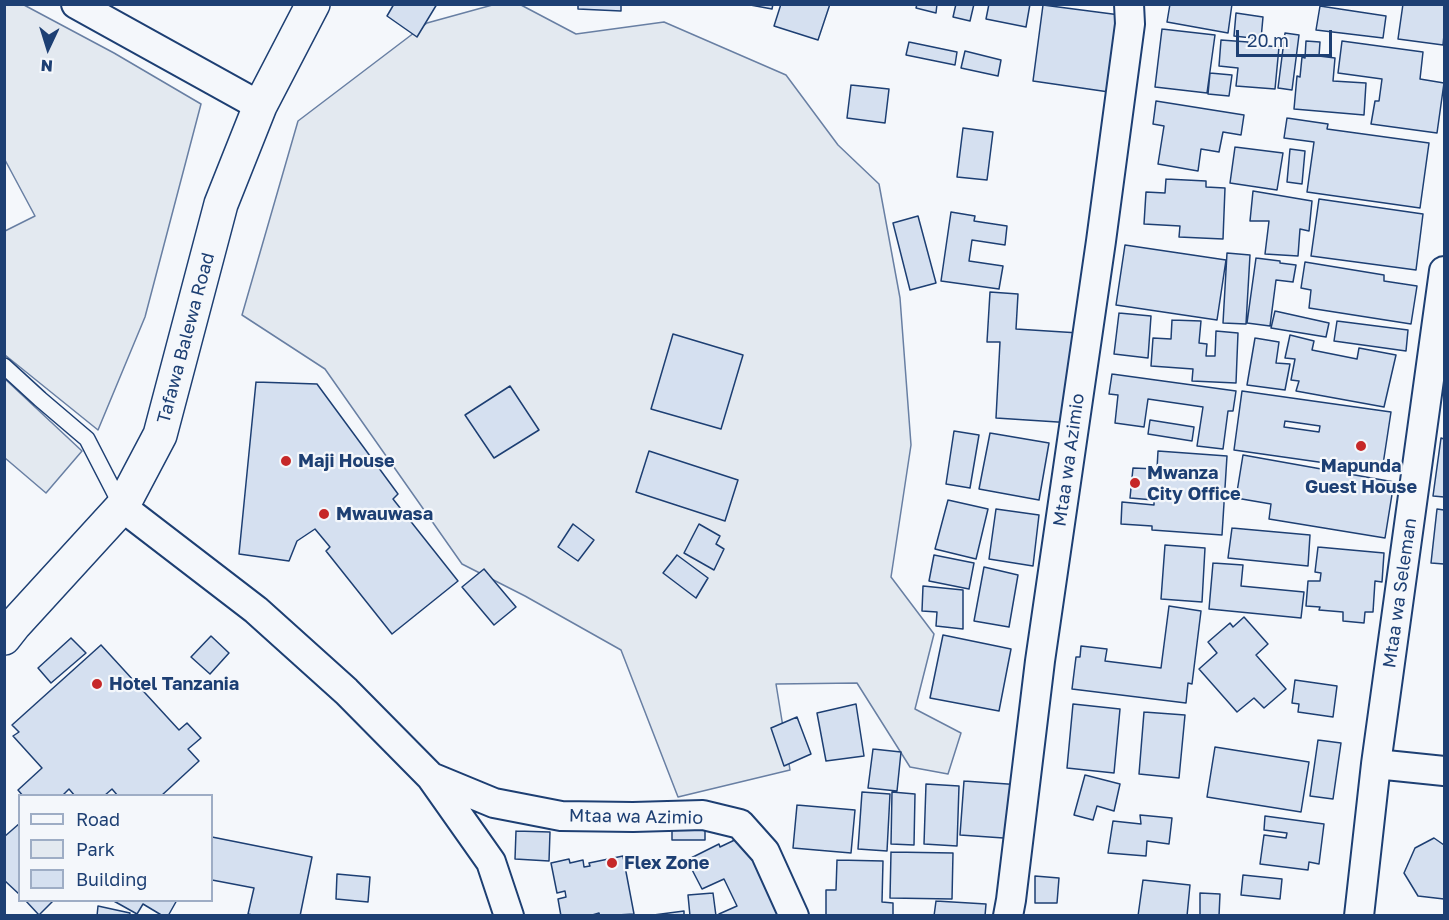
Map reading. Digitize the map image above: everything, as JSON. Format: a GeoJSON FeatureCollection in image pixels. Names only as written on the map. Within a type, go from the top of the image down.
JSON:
{"type":"FeatureCollection","features":[{"type":"Feature","properties":{"kind":"main road","name":"Tafawa Balewa Road"},"geometry":{"type":"LineString","coordinates":[[4,638],[122,507],[160,435],[221,204],[260,106],[313,4]]}},
{"type":"Feature","properties":{"kind":"street"},"geometry":{"type":"LineString","coordinates":[[76,4],[260,106]]}},
{"type":"Feature","properties":{"kind":"street","name":"Mtaa wa Azimio"},"geometry":{"type":"LineString","coordinates":[[1008,915],[1040,661],[1130,24],[1129,4]]}},
{"type":"Feature","properties":{"kind":"street","name":"Mtaa wa Seleman"},"geometry":{"type":"LineString","coordinates":[[1359,915],[1376,764],[1444,271]]}},
{"type":"Feature","properties":{"kind":"street"},"geometry":{"type":"LineString","coordinates":[[122,507],[256,610],[346,691],[431,777],[491,862],[508,915]]}},
{"type":"Feature","properties":{"kind":"street"},"geometry":{"type":"LineString","coordinates":[[1376,764],[1444,771]]}},
{"type":"Feature","properties":{"kind":"street","name":"Mtaa wa Azimio"},"geometry":{"type":"LineString","coordinates":[[431,777],[494,803],[561,816],[703,815],[740,824],[765,852],[794,915]]}},
{"type":"Feature","properties":{"kind":"lane"},"geometry":{"type":"LineString","coordinates":[[4,366],[87,439],[122,507]]}},
{"type":"Feature","properties":{"kind":"green space"},"geometry":{"type":"Polygon","coordinates":[[[5,4],[24,5],[114,53],[201,104],[145,317],[98,430],[5,355],[5,231],[35,216],[5,160],[5,4]]]}},
{"type":"Feature","properties":{"kind":"green space"},"geometry":{"type":"Polygon","coordinates":[[[496,4],[521,5],[576,34],[664,22],[786,75],[838,145],[879,184],[900,298],[911,445],[891,577],[934,634],[915,709],[961,733],[948,774],[910,767],[857,683],[776,684],[790,770],[678,797],[621,650],[525,596],[462,564],[325,369],[242,315],[298,121],[427,23],[496,4]]]}},
{"type":"Feature","properties":{"kind":"green space"},"geometry":{"type":"Polygon","coordinates":[[[5,379],[82,451],[46,493],[5,458],[5,379]]]}},
{"type":"Feature","properties":{"kind":"building"},"geometry":{"type":"Polygon","coordinates":[[[394,4],[437,4],[417,37],[387,16],[394,4]]]}},
{"type":"Feature","properties":{"kind":"building"},"geometry":{"type":"Polygon","coordinates":[[[578,4],[621,4],[621,11],[578,9],[578,4]]]}},
{"type":"Feature","properties":{"kind":"building"},"geometry":{"type":"Polygon","coordinates":[[[745,4],[773,4],[772,9],[745,4]]]}},
{"type":"Feature","properties":{"kind":"building"},"geometry":{"type":"Polygon","coordinates":[[[781,4],[830,4],[818,40],[774,26],[781,4]]]}},
{"type":"Feature","properties":{"kind":"building"},"geometry":{"type":"Polygon","coordinates":[[[917,4],[937,4],[936,13],[916,8],[917,4]]]}},
{"type":"Feature","properties":{"kind":"building"},"geometry":{"type":"Polygon","coordinates":[[[956,4],[974,4],[970,21],[953,17],[956,4]]]}},
{"type":"Feature","properties":{"kind":"building"},"geometry":{"type":"Polygon","coordinates":[[[989,4],[1030,4],[1026,27],[986,19],[989,4]]]}},
{"type":"Feature","properties":{"kind":"building"},"geometry":{"type":"Polygon","coordinates":[[[1170,4],[1232,4],[1228,33],[1167,22],[1170,4]]]}},
{"type":"Feature","properties":{"kind":"building"},"geometry":{"type":"Polygon","coordinates":[[[1403,4],[1444,4],[1443,45],[1398,39],[1403,4]]]}},
{"type":"Feature","properties":{"kind":"building"},"geometry":{"type":"Polygon","coordinates":[[[1043,5],[1120,15],[1109,92],[1033,81],[1043,5]]]}},
{"type":"Feature","properties":{"kind":"building"},"geometry":{"type":"Polygon","coordinates":[[[1320,6],[1386,16],[1383,38],[1316,30],[1320,6]]]}},
{"type":"Feature","properties":{"kind":"building"},"geometry":{"type":"Polygon","coordinates":[[[1236,13],[1263,17],[1261,39],[1234,36],[1236,13]]]}},
{"type":"Feature","properties":{"kind":"building"},"geometry":{"type":"Polygon","coordinates":[[[1162,29],[1215,35],[1207,93],[1155,87],[1162,29]]]}},
{"type":"Feature","properties":{"kind":"building"},"geometry":{"type":"Polygon","coordinates":[[[1285,33],[1299,35],[1292,90],[1278,88],[1285,33]]]}},
{"type":"Feature","properties":{"kind":"building"},"geometry":{"type":"Polygon","coordinates":[[[1221,40],[1279,47],[1275,89],[1236,86],[1238,68],[1219,66],[1221,40]]]}},
{"type":"Feature","properties":{"kind":"building"},"geometry":{"type":"Polygon","coordinates":[[[1306,41],[1320,42],[1319,56],[1335,58],[1333,81],[1366,83],[1364,115],[1294,109],[1297,76],[1300,77],[1302,57],[1305,58],[1306,41]]]}},
{"type":"Feature","properties":{"kind":"building"},"geometry":{"type":"Polygon","coordinates":[[[1342,41],[1423,52],[1420,79],[1444,83],[1437,133],[1371,124],[1375,101],[1379,101],[1382,79],[1338,73],[1342,41]]]}},
{"type":"Feature","properties":{"kind":"building"},"geometry":{"type":"Polygon","coordinates":[[[909,42],[957,52],[955,65],[906,55],[909,42]]]}},
{"type":"Feature","properties":{"kind":"building"},"geometry":{"type":"Polygon","coordinates":[[[965,51],[1001,60],[998,76],[961,68],[965,51]]]}},
{"type":"Feature","properties":{"kind":"building"},"geometry":{"type":"Polygon","coordinates":[[[1210,73],[1232,75],[1229,96],[1208,94],[1210,73]]]}},
{"type":"Feature","properties":{"kind":"building"},"geometry":{"type":"Polygon","coordinates":[[[851,85],[889,89],[885,123],[847,118],[851,85]]]}},
{"type":"Feature","properties":{"kind":"building"},"geometry":{"type":"Polygon","coordinates":[[[1156,101],[1244,115],[1241,135],[1223,132],[1219,152],[1201,149],[1198,171],[1158,164],[1164,126],[1153,124],[1156,101]]]}},
{"type":"Feature","properties":{"kind":"building"},"geometry":{"type":"Polygon","coordinates":[[[1287,118],[1328,124],[1327,129],[1429,143],[1420,208],[1307,192],[1314,142],[1284,138],[1287,118]]]}},
{"type":"Feature","properties":{"kind":"building"},"geometry":{"type":"Polygon","coordinates":[[[963,128],[993,132],[987,180],[957,177],[963,128]]]}},
{"type":"Feature","properties":{"kind":"building"},"geometry":{"type":"Polygon","coordinates":[[[1235,147],[1283,153],[1277,190],[1230,183],[1235,147]]]}},
{"type":"Feature","properties":{"kind":"building"},"geometry":{"type":"Polygon","coordinates":[[[1290,149],[1305,151],[1302,184],[1287,182],[1290,149]]]}},
{"type":"Feature","properties":{"kind":"building"},"geometry":{"type":"Polygon","coordinates":[[[1166,179],[1206,181],[1206,187],[1225,188],[1223,239],[1179,237],[1180,226],[1144,224],[1146,192],[1165,193],[1166,179]]]}},
{"type":"Feature","properties":{"kind":"building"},"geometry":{"type":"Polygon","coordinates":[[[1253,191],[1312,201],[1309,231],[1300,229],[1298,256],[1265,254],[1269,221],[1250,221],[1253,191]]]}},
{"type":"Feature","properties":{"kind":"building"},"geometry":{"type":"Polygon","coordinates":[[[1319,199],[1423,214],[1416,270],[1311,256],[1319,199]]]}},
{"type":"Feature","properties":{"kind":"building"},"geometry":{"type":"Polygon","coordinates":[[[951,212],[975,216],[974,221],[1007,226],[1005,245],[972,240],[969,261],[1003,266],[999,289],[941,281],[951,212]]]}},
{"type":"Feature","properties":{"kind":"building"},"geometry":{"type":"Polygon","coordinates":[[[918,216],[936,283],[910,290],[893,223],[918,216]]]}},
{"type":"Feature","properties":{"kind":"building"},"geometry":{"type":"Polygon","coordinates":[[[1125,245],[1226,260],[1217,320],[1116,305],[1125,245]]]}},
{"type":"Feature","properties":{"kind":"building"},"geometry":{"type":"Polygon","coordinates":[[[1227,253],[1250,255],[1246,324],[1223,323],[1227,253]]]}},
{"type":"Feature","properties":{"kind":"building"},"geometry":{"type":"Polygon","coordinates":[[[1256,258],[1296,265],[1293,282],[1276,280],[1270,326],[1247,323],[1256,258]]]}},
{"type":"Feature","properties":{"kind":"building"},"geometry":{"type":"Polygon","coordinates":[[[1305,262],[1384,275],[1384,281],[1417,286],[1411,324],[1309,308],[1311,290],[1301,288],[1305,262]]]}},
{"type":"Feature","properties":{"kind":"building"},"geometry":{"type":"Polygon","coordinates":[[[990,292],[1018,294],[1016,329],[1079,333],[1073,423],[996,418],[1000,342],[987,342],[990,292]]]}},
{"type":"Feature","properties":{"kind":"building"},"geometry":{"type":"Polygon","coordinates":[[[1275,311],[1329,323],[1326,337],[1271,328],[1275,311]]]}},
{"type":"Feature","properties":{"kind":"building"},"geometry":{"type":"Polygon","coordinates":[[[1119,313],[1151,316],[1148,358],[1114,354],[1119,313]]]}},
{"type":"Feature","properties":{"kind":"building"},"geometry":{"type":"Polygon","coordinates":[[[1172,320],[1201,321],[1199,343],[1207,344],[1206,356],[1215,356],[1216,331],[1238,333],[1236,383],[1192,381],[1193,369],[1151,366],[1153,338],[1171,339],[1172,320]]]}},
{"type":"Feature","properties":{"kind":"building"},"geometry":{"type":"Polygon","coordinates":[[[1337,321],[1408,330],[1406,351],[1334,341],[1337,321]]]}},
{"type":"Feature","properties":{"kind":"building"},"geometry":{"type":"Polygon","coordinates":[[[673,334],[743,355],[721,429],[651,409],[673,334]]]}},
{"type":"Feature","properties":{"kind":"building"},"geometry":{"type":"Polygon","coordinates":[[[1290,335],[1314,341],[1312,350],[1357,359],[1359,348],[1396,355],[1384,407],[1296,391],[1299,381],[1291,380],[1295,359],[1285,358],[1290,335]]]}},
{"type":"Feature","properties":{"kind":"building"},"geometry":{"type":"Polygon","coordinates":[[[1255,338],[1279,342],[1276,363],[1290,364],[1285,390],[1247,385],[1255,338]]]}},
{"type":"Feature","properties":{"kind":"building"},"geometry":{"type":"Polygon","coordinates":[[[1112,374],[1236,391],[1233,411],[1228,411],[1223,449],[1197,446],[1203,407],[1148,399],[1144,427],[1115,423],[1118,395],[1109,394],[1112,374]]]}},
{"type":"Feature","properties":{"kind":"building","name":"Mwauwasa"},"geometry":{"type":"Polygon","coordinates":[[[256,382],[317,384],[398,494],[393,499],[458,581],[392,634],[326,551],[330,547],[315,529],[297,541],[289,561],[239,554],[256,382]]]}},
{"type":"Feature","properties":{"kind":"building"},"geometry":{"type":"Polygon","coordinates":[[[510,386],[539,430],[494,458],[465,415],[510,386]]]}},
{"type":"Feature","properties":{"kind":"building"},"geometry":{"type":"Polygon","coordinates":[[[1242,391],[1391,412],[1382,471],[1234,450],[1242,391]],[[1285,421],[1284,427],[1319,432],[1320,426],[1285,421]]]}},
{"type":"Feature","properties":{"kind":"building"},"geometry":{"type":"Polygon","coordinates":[[[1150,420],[1194,427],[1192,441],[1148,434],[1150,420]]]}},
{"type":"Feature","properties":{"kind":"building"},"geometry":{"type":"Polygon","coordinates":[[[954,431],[979,435],[970,488],[946,484],[954,431]]]}},
{"type":"Feature","properties":{"kind":"building"},"geometry":{"type":"Polygon","coordinates":[[[990,433],[1049,443],[1039,500],[979,489],[990,433]]]}},
{"type":"Feature","properties":{"kind":"building"},"geometry":{"type":"Polygon","coordinates":[[[1441,438],[1444,439],[1444,497],[1433,496],[1441,438]]]}},
{"type":"Feature","properties":{"kind":"building"},"geometry":{"type":"Polygon","coordinates":[[[649,451],[738,480],[725,521],[636,492],[649,451]]]}},
{"type":"Feature","properties":{"kind":"building"},"geometry":{"type":"Polygon","coordinates":[[[1158,451],[1227,456],[1222,535],[1152,530],[1152,526],[1121,524],[1122,502],[1154,505],[1154,500],[1130,498],[1133,468],[1157,469],[1158,451]]]}},
{"type":"Feature","properties":{"kind":"building"},"geometry":{"type":"Polygon","coordinates":[[[1243,455],[1394,482],[1385,538],[1269,519],[1271,504],[1236,498],[1243,455]]]}},
{"type":"Feature","properties":{"kind":"building"},"geometry":{"type":"Polygon","coordinates":[[[948,500],[988,509],[976,559],[935,549],[948,500]]]}},
{"type":"Feature","properties":{"kind":"building"},"geometry":{"type":"Polygon","coordinates":[[[996,509],[1039,515],[1033,566],[989,559],[996,509]]]}},
{"type":"Feature","properties":{"kind":"building"},"geometry":{"type":"Polygon","coordinates":[[[1437,509],[1444,510],[1444,564],[1431,563],[1437,509]]]}},
{"type":"Feature","properties":{"kind":"building"},"geometry":{"type":"Polygon","coordinates":[[[573,524],[594,540],[578,561],[558,547],[573,524]]]}},
{"type":"Feature","properties":{"kind":"building"},"geometry":{"type":"Polygon","coordinates":[[[699,524],[720,536],[716,544],[724,549],[714,570],[684,553],[699,524]]]}},
{"type":"Feature","properties":{"kind":"building"},"geometry":{"type":"Polygon","coordinates":[[[1232,528],[1310,535],[1308,566],[1228,558],[1232,528]]]}},
{"type":"Feature","properties":{"kind":"building"},"geometry":{"type":"Polygon","coordinates":[[[1165,545],[1205,548],[1202,602],[1161,599],[1165,545]]]}},
{"type":"Feature","properties":{"kind":"building"},"geometry":{"type":"Polygon","coordinates":[[[1318,547],[1384,553],[1382,582],[1375,581],[1373,612],[1365,612],[1364,623],[1343,621],[1343,612],[1319,610],[1320,607],[1306,606],[1308,581],[1320,581],[1321,573],[1315,572],[1318,547]]]}},
{"type":"Feature","properties":{"kind":"building"},"geometry":{"type":"Polygon","coordinates":[[[677,555],[708,578],[696,598],[663,573],[677,555]]]}},
{"type":"Feature","properties":{"kind":"building"},"geometry":{"type":"Polygon","coordinates":[[[934,555],[974,563],[969,589],[929,581],[934,555]]]}},
{"type":"Feature","properties":{"kind":"building"},"geometry":{"type":"Polygon","coordinates":[[[1213,563],[1243,565],[1241,586],[1304,592],[1301,618],[1209,609],[1213,563]]]}},
{"type":"Feature","properties":{"kind":"building"},"geometry":{"type":"Polygon","coordinates":[[[984,567],[1018,575],[1009,627],[974,621],[984,567]]]}},
{"type":"Feature","properties":{"kind":"building"},"geometry":{"type":"Polygon","coordinates":[[[484,569],[516,607],[494,625],[462,587],[484,569]]]}},
{"type":"Feature","properties":{"kind":"building"},"geometry":{"type":"Polygon","coordinates":[[[923,586],[963,590],[963,629],[936,626],[937,612],[922,611],[923,586]]]}},
{"type":"Feature","properties":{"kind":"building"},"geometry":{"type":"Polygon","coordinates":[[[1169,606],[1201,611],[1192,684],[1188,683],[1186,703],[1072,689],[1076,657],[1080,657],[1081,646],[1107,649],[1105,661],[1161,668],[1169,606]]]}},
{"type":"Feature","properties":{"kind":"building"},"geometry":{"type":"Polygon","coordinates":[[[1244,617],[1268,644],[1256,655],[1286,689],[1264,708],[1254,698],[1237,712],[1199,669],[1217,653],[1208,642],[1230,623],[1233,627],[1244,617]]]}},
{"type":"Feature","properties":{"kind":"building"},"geometry":{"type":"Polygon","coordinates":[[[943,635],[1011,649],[999,711],[930,698],[943,635]]]}},
{"type":"Feature","properties":{"kind":"building"},"geometry":{"type":"Polygon","coordinates":[[[211,636],[229,653],[210,674],[191,657],[211,636]]]}},
{"type":"Feature","properties":{"kind":"building"},"geometry":{"type":"Polygon","coordinates":[[[71,638],[86,653],[51,683],[38,668],[71,638]]]}},
{"type":"Feature","properties":{"kind":"building","name":"Hotel Tanzania"},"geometry":{"type":"Polygon","coordinates":[[[101,645],[179,730],[187,723],[201,738],[188,749],[199,761],[163,794],[116,794],[112,789],[106,794],[73,794],[69,789],[64,794],[21,794],[18,790],[42,768],[13,736],[19,732],[12,725],[101,645]]]}},
{"type":"Feature","properties":{"kind":"building"},"geometry":{"type":"Polygon","coordinates":[[[1295,680],[1337,686],[1333,717],[1298,712],[1299,704],[1292,703],[1295,680]]]}},
{"type":"Feature","properties":{"kind":"building"},"geometry":{"type":"Polygon","coordinates":[[[856,704],[864,756],[826,761],[817,713],[856,704]]]}},
{"type":"Feature","properties":{"kind":"building"},"geometry":{"type":"Polygon","coordinates":[[[1073,704],[1120,709],[1114,773],[1067,768],[1073,704]]]}},
{"type":"Feature","properties":{"kind":"building"},"geometry":{"type":"Polygon","coordinates":[[[1144,712],[1185,715],[1179,778],[1139,774],[1144,712]]]}},
{"type":"Feature","properties":{"kind":"building"},"geometry":{"type":"Polygon","coordinates":[[[797,717],[811,754],[784,766],[771,728],[797,717]]]}},
{"type":"Feature","properties":{"kind":"building"},"geometry":{"type":"Polygon","coordinates":[[[1318,740],[1341,743],[1333,799],[1310,796],[1318,740]]]}},
{"type":"Feature","properties":{"kind":"building"},"geometry":{"type":"Polygon","coordinates":[[[1215,747],[1309,762],[1301,812],[1207,797],[1215,747]]]}},
{"type":"Feature","properties":{"kind":"building"},"geometry":{"type":"Polygon","coordinates":[[[873,749],[901,752],[897,791],[868,788],[873,749]]]}},
{"type":"Feature","properties":{"kind":"building"},"geometry":{"type":"Polygon","coordinates":[[[1085,775],[1120,784],[1114,811],[1097,806],[1093,820],[1074,815],[1085,775]]]}},
{"type":"Feature","properties":{"kind":"building"},"geometry":{"type":"Polygon","coordinates":[[[964,781],[1022,785],[1018,839],[960,835],[964,781]]]}},
{"type":"Feature","properties":{"kind":"building"},"geometry":{"type":"Polygon","coordinates":[[[926,784],[959,786],[957,846],[924,844],[926,784]]]}},
{"type":"Feature","properties":{"kind":"building"},"geometry":{"type":"Polygon","coordinates":[[[862,792],[890,794],[887,851],[858,849],[862,792]]]}},
{"type":"Feature","properties":{"kind":"building"},"geometry":{"type":"Polygon","coordinates":[[[892,792],[915,794],[914,845],[891,844],[892,792]]]}},
{"type":"Feature","properties":{"kind":"building"},"geometry":{"type":"Polygon","coordinates":[[[797,805],[855,810],[851,853],[793,848],[797,805]]]}},
{"type":"Feature","properties":{"kind":"building"},"geometry":{"type":"Polygon","coordinates":[[[1140,815],[1172,818],[1169,844],[1147,841],[1146,856],[1108,853],[1113,821],[1141,824],[1140,815]]]}},
{"type":"Feature","properties":{"kind":"building"},"geometry":{"type":"Polygon","coordinates":[[[1265,816],[1324,824],[1319,864],[1309,862],[1308,870],[1260,864],[1264,835],[1286,838],[1287,833],[1264,830],[1265,816]]]}},
{"type":"Feature","properties":{"kind":"building"},"geometry":{"type":"Polygon","coordinates":[[[18,825],[18,893],[4,880],[4,837],[18,825]]]}},
{"type":"Feature","properties":{"kind":"building"},"geometry":{"type":"Polygon","coordinates":[[[672,827],[705,827],[705,840],[672,840],[672,827]]]}},
{"type":"Feature","properties":{"kind":"building"},"geometry":{"type":"Polygon","coordinates":[[[516,831],[550,832],[549,861],[515,859],[516,831]]]}},
{"type":"Feature","properties":{"kind":"building"},"geometry":{"type":"Polygon","coordinates":[[[743,836],[781,916],[719,916],[737,906],[724,879],[702,889],[687,860],[719,844],[720,847],[743,836]]]}},
{"type":"Feature","properties":{"kind":"building"},"geometry":{"type":"Polygon","coordinates":[[[213,837],[312,857],[300,916],[248,914],[254,888],[213,880],[213,837]]]}},
{"type":"Feature","properties":{"kind":"building"},"geometry":{"type":"Polygon","coordinates":[[[1434,838],[1444,845],[1444,899],[1418,896],[1404,873],[1415,848],[1434,838]]]}},
{"type":"Feature","properties":{"kind":"building"},"geometry":{"type":"Polygon","coordinates":[[[891,852],[953,853],[952,899],[890,898],[891,852]]]}},
{"type":"Feature","properties":{"kind":"building"},"geometry":{"type":"Polygon","coordinates":[[[623,856],[634,914],[600,916],[599,913],[589,916],[561,916],[558,899],[566,897],[565,891],[557,893],[551,863],[569,859],[570,863],[583,860],[584,867],[590,866],[589,863],[623,856]]]}},
{"type":"Feature","properties":{"kind":"building"},"geometry":{"type":"Polygon","coordinates":[[[837,860],[883,861],[882,902],[893,903],[893,916],[826,916],[826,890],[836,890],[837,860]]]}},
{"type":"Feature","properties":{"kind":"building"},"geometry":{"type":"Polygon","coordinates":[[[337,874],[370,877],[368,902],[336,899],[337,874]]]}},
{"type":"Feature","properties":{"kind":"building"},"geometry":{"type":"Polygon","coordinates":[[[1243,875],[1282,879],[1280,899],[1241,895],[1243,875]]]}},
{"type":"Feature","properties":{"kind":"building"},"geometry":{"type":"Polygon","coordinates":[[[1035,876],[1059,878],[1057,903],[1035,903],[1035,876]]]}},
{"type":"Feature","properties":{"kind":"building"},"geometry":{"type":"Polygon","coordinates":[[[1143,880],[1190,885],[1187,916],[1138,916],[1143,880]]]}},
{"type":"Feature","properties":{"kind":"building"},"geometry":{"type":"Polygon","coordinates":[[[713,893],[716,916],[690,916],[688,895],[713,893]]]}},
{"type":"Feature","properties":{"kind":"building"},"geometry":{"type":"Polygon","coordinates":[[[1200,893],[1220,894],[1219,916],[1200,916],[1200,893]]]}},
{"type":"Feature","properties":{"kind":"building"},"geometry":{"type":"Polygon","coordinates":[[[936,901],[986,904],[985,916],[934,916],[936,901]]]}},
{"type":"Feature","properties":{"kind":"building"},"geometry":{"type":"Polygon","coordinates":[[[27,902],[52,902],[39,915],[27,902]]]}},
{"type":"Feature","properties":{"kind":"building"},"geometry":{"type":"Polygon","coordinates":[[[116,902],[176,902],[168,916],[163,916],[143,904],[137,914],[116,902]]]}},
{"type":"Feature","properties":{"kind":"building"},"geometry":{"type":"Polygon","coordinates":[[[98,906],[130,913],[129,916],[97,916],[98,906]]]}},
{"type":"Feature","properties":{"kind":"building"},"geometry":{"type":"Polygon","coordinates":[[[684,911],[684,916],[646,916],[684,911]]]}},
{"type":"Feature","properties":{"kind":"place","name":"Mapunda Guest House"},"geometry":{"type":"Point","coordinates":[1361,446]}},
{"type":"Feature","properties":{"kind":"place","name":"Maji House"},"geometry":{"type":"Point","coordinates":[286,461]}},
{"type":"Feature","properties":{"kind":"place","name":"Mwanza City Office"},"geometry":{"type":"Point","coordinates":[1135,483]}},
{"type":"Feature","properties":{"kind":"place","name":"Mwauwasa"},"geometry":{"type":"Point","coordinates":[324,514]}},
{"type":"Feature","properties":{"kind":"place","name":"Hotel Tanzania"},"geometry":{"type":"Point","coordinates":[97,684]}},
{"type":"Feature","properties":{"kind":"place","name":"Flex Zone"},"geometry":{"type":"Point","coordinates":[612,863]}}]}
